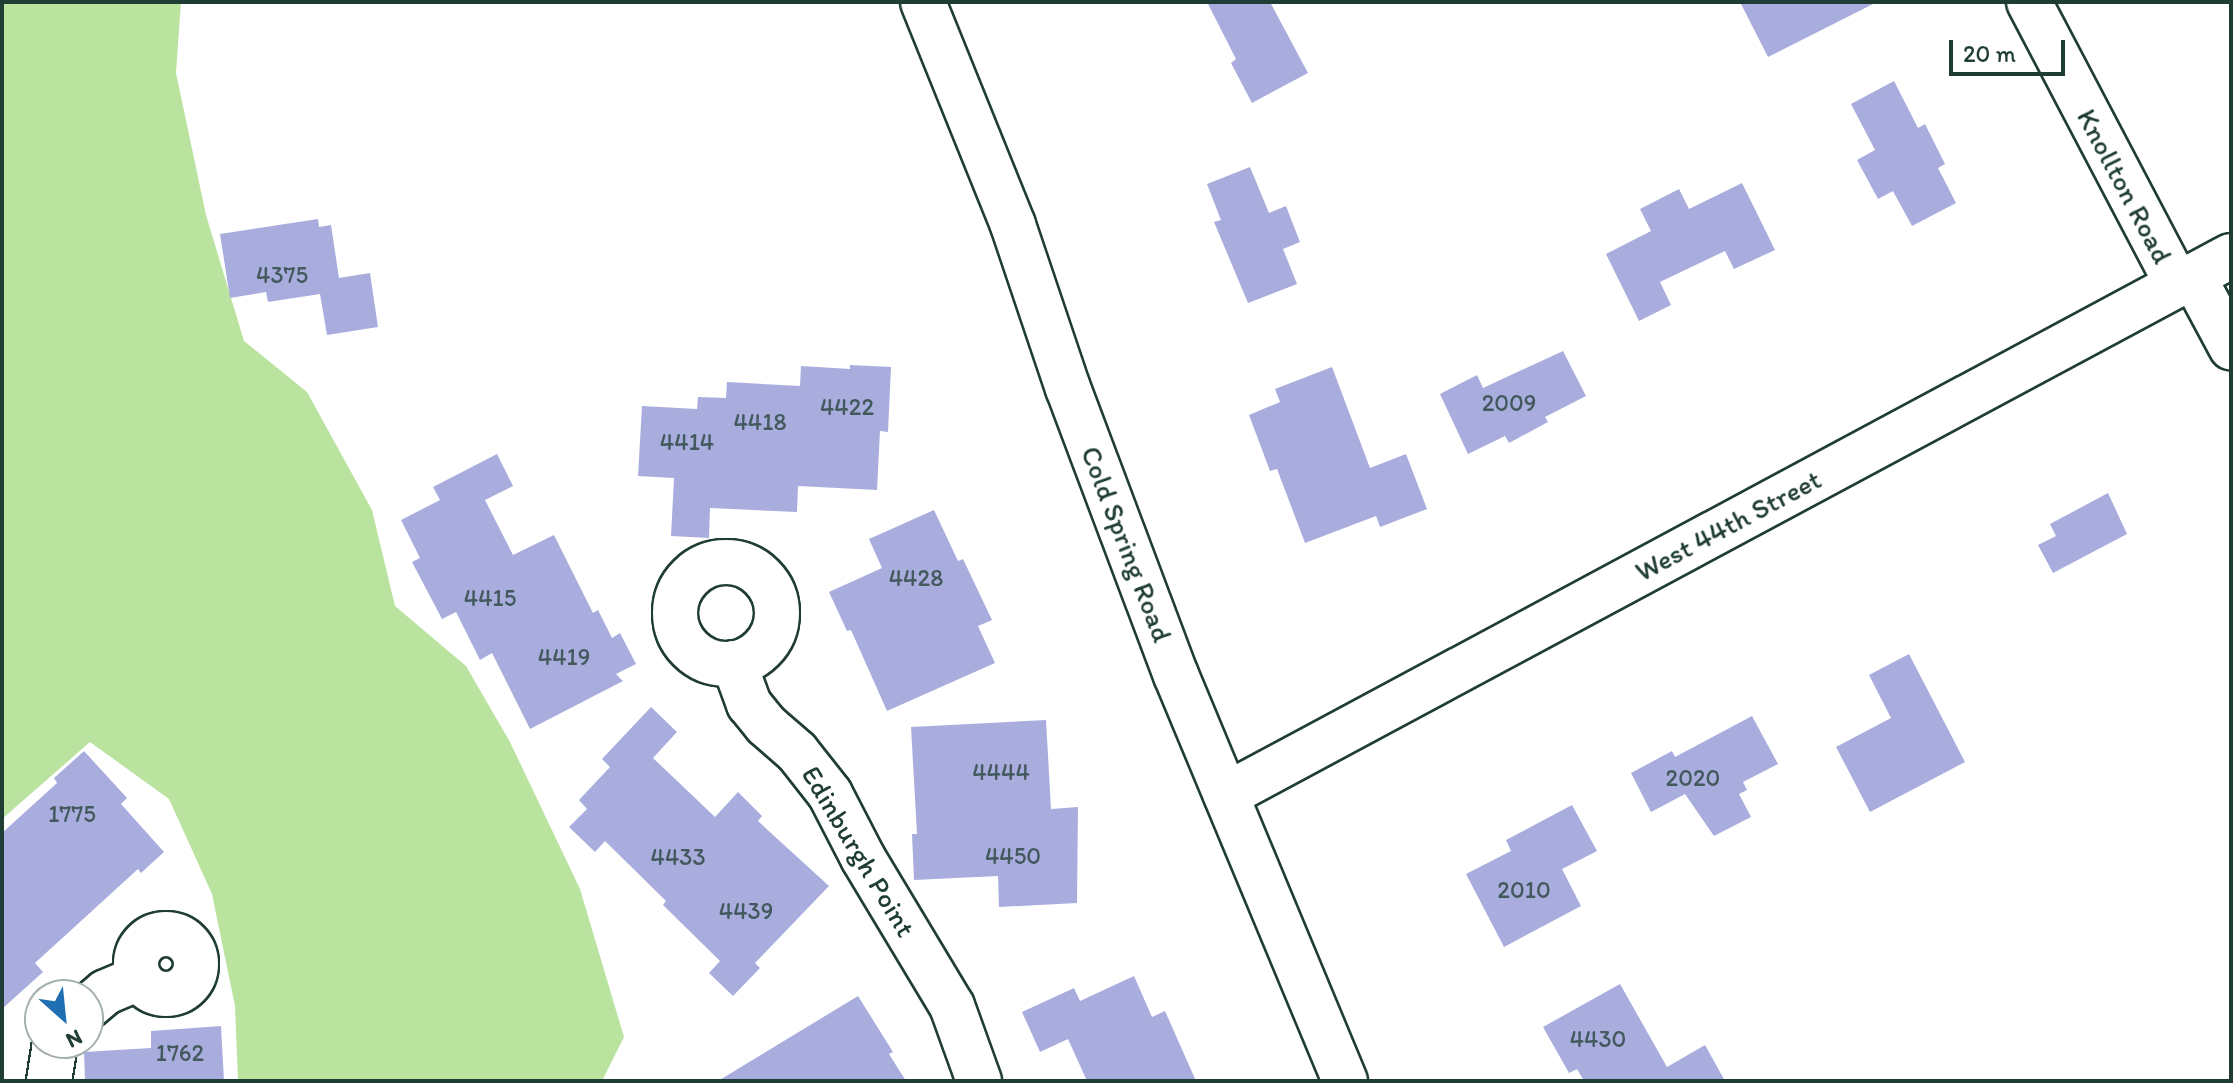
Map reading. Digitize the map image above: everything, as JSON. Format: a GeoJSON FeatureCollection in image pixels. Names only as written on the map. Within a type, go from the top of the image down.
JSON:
{"type":"FeatureCollection","features":[{"type":"Feature","properties":{"kind":"street","name":"Cold Spring Road"},"geometry":{"type":"LineString","coordinates":[[923,2],[1013,225],[1068,388],[1176,675],[1345,1081]]}},
{"type":"Feature","properties":{"kind":"street","name":"Knollton Road"},"geometry":{"type":"LineString","coordinates":[[2029,2],[2185,280],[2231,347]]}},
{"type":"Feature","properties":{"kind":"street","name":"West 44th Street"},"geometry":{"type":"LineString","coordinates":[[1226,795],[2231,256]]}},
{"type":"Feature","properties":{"kind":"street","name":"Edinburgh Point"},"geometry":{"type":"LineString","coordinates":[[734,663],[749,704],[797,752],[830,794],[863,858],[952,1006],[979,1081]]}},
{"type":"Feature","properties":{"kind":"street"},"geometry":{"type":"LineString","coordinates":[[104,994],[139,978]]}},
{"type":"Feature","properties":{"kind":"street"},"geometry":{"type":"LineString","coordinates":[[49,1081],[52,1059]]}},
{"type":"Feature","properties":{"kind":"green space"},"geometry":{"type":"Polygon","coordinates":[[[2,2],[181,2],[176,73],[206,215],[244,341],[307,392],[372,510],[395,606],[466,666],[510,742],[580,889],[624,1037],[602,1081],[238,1081],[235,1006],[212,894],[169,799],[90,742],[2,819],[2,2]]]}},
{"type":"Feature","properties":{"kind":"building"},"geometry":{"type":"Polygon","coordinates":[[[1207,2],[1270,2],[1308,73],[1252,103],[1231,63],[1236,59],[1207,2]]]}},
{"type":"Feature","properties":{"kind":"building"},"geometry":{"type":"Polygon","coordinates":[[[1740,2],[1877,2],[1768,57],[1740,2]]]}},
{"type":"Feature","properties":{"kind":"building"},"geometry":{"type":"Polygon","coordinates":[[[1894,81],[1918,128],[1925,124],[1945,164],[1938,168],[1956,203],[1912,226],[1893,191],[1878,199],[1857,160],[1875,150],[1851,104],[1894,81]]]}},
{"type":"Feature","properties":{"kind":"building"},"geometry":{"type":"Polygon","coordinates":[[[1250,167],[1269,213],[1286,206],[1300,242],[1283,249],[1297,284],[1248,303],[1214,222],[1221,220],[1207,184],[1250,167]]]}},
{"type":"Feature","properties":{"kind":"building"},"geometry":{"type":"Polygon","coordinates":[[[1742,183],[1775,250],[1734,269],[1725,251],[1660,282],[1671,305],[1639,321],[1606,254],[1651,231],[1640,209],[1679,189],[1689,209],[1742,183]]]}},
{"type":"Feature","properties":{"kind":"building"},"geometry":{"type":"Polygon","coordinates":[[[318,219],[319,227],[331,225],[339,278],[370,273],[378,327],[327,335],[320,294],[268,302],[266,292],[230,298],[220,234],[318,219]]]}},
{"type":"Feature","properties":{"kind":"building"},"geometry":{"type":"Polygon","coordinates":[[[1563,351],[1586,396],[1545,417],[1548,422],[1509,443],[1505,436],[1468,454],[1440,394],[1477,375],[1483,388],[1563,351]]]}},
{"type":"Feature","properties":{"kind":"building"},"geometry":{"type":"Polygon","coordinates":[[[850,365],[891,367],[888,432],[880,431],[877,490],[798,486],[797,512],[710,508],[709,538],[671,536],[674,478],[638,476],[642,406],[697,409],[698,397],[726,398],[727,382],[800,386],[801,366],[850,369],[850,365]]]}},
{"type":"Feature","properties":{"kind":"building"},"geometry":{"type":"Polygon","coordinates":[[[1332,367],[1370,468],[1406,454],[1427,509],[1380,527],[1376,516],[1305,543],[1277,469],[1270,471],[1249,415],[1280,402],[1275,389],[1332,367]]]}},
{"type":"Feature","properties":{"kind":"building"},"geometry":{"type":"Polygon","coordinates":[[[497,454],[513,486],[485,500],[513,555],[554,535],[593,613],[598,610],[612,638],[620,633],[636,664],[616,674],[623,681],[530,729],[492,653],[480,660],[456,612],[442,619],[412,562],[420,558],[401,520],[440,500],[433,487],[497,454]]]}},
{"type":"Feature","properties":{"kind":"building"},"geometry":{"type":"Polygon","coordinates":[[[2108,493],[2127,534],[2053,573],[2038,545],[2056,536],[2050,524],[2108,493]]]}},
{"type":"Feature","properties":{"kind":"building"},"geometry":{"type":"Polygon","coordinates":[[[934,510],[958,561],[963,559],[992,620],[978,626],[995,663],[887,711],[851,630],[847,631],[829,592],[882,568],[869,539],[934,510]]]}},
{"type":"Feature","properties":{"kind":"building"},"geometry":{"type":"Polygon","coordinates":[[[1909,654],[1965,762],[1870,812],[1836,747],[1891,718],[1869,675],[1909,654]]]}},
{"type":"Feature","properties":{"kind":"building"},"geometry":{"type":"Polygon","coordinates":[[[651,707],[677,732],[653,758],[715,817],[738,792],[762,816],[758,821],[829,886],[755,963],[760,968],[733,996],[709,973],[720,961],[663,905],[666,901],[605,841],[595,852],[569,827],[587,809],[579,800],[610,767],[602,759],[651,707]]]}},
{"type":"Feature","properties":{"kind":"building"},"geometry":{"type":"Polygon","coordinates":[[[1752,716],[1778,764],[1743,782],[1747,790],[1739,794],[1751,817],[1714,836],[1685,794],[1651,812],[1631,773],[1672,751],[1675,757],[1752,716]]]}},
{"type":"Feature","properties":{"kind":"building"},"geometry":{"type":"Polygon","coordinates":[[[1046,720],[1051,809],[1078,807],[1077,903],[999,907],[998,876],[914,880],[912,834],[917,834],[911,727],[1046,720]]]}},
{"type":"Feature","properties":{"kind":"building"},"geometry":{"type":"Polygon","coordinates":[[[84,751],[127,798],[121,804],[164,852],[141,873],[138,869],[35,963],[43,972],[35,979],[24,979],[24,989],[2,1009],[2,833],[57,783],[54,778],[84,751]]]}},
{"type":"Feature","properties":{"kind":"building"},"geometry":{"type":"Polygon","coordinates":[[[1572,805],[1597,851],[1562,869],[1581,906],[1504,947],[1466,874],[1511,851],[1506,840],[1572,805]]]}},
{"type":"Feature","properties":{"kind":"building"},"geometry":{"type":"Polygon","coordinates":[[[1134,976],[1152,1017],[1165,1011],[1196,1081],[1087,1081],[1068,1039],[1040,1052],[1022,1012],[1074,988],[1080,1001],[1134,976]]]}},
{"type":"Feature","properties":{"kind":"building"},"geometry":{"type":"Polygon","coordinates":[[[1620,984],[1667,1067],[1705,1045],[1725,1081],[1584,1081],[1577,1069],[1569,1073],[1543,1027],[1620,984]]]}},
{"type":"Feature","properties":{"kind":"building"},"geometry":{"type":"Polygon","coordinates":[[[858,996],[893,1052],[889,1054],[906,1081],[718,1081],[858,996]]]}},
{"type":"Feature","properties":{"kind":"building"},"geometry":{"type":"Polygon","coordinates":[[[221,1026],[224,1081],[85,1081],[84,1059],[104,1059],[104,1051],[151,1048],[151,1031],[221,1026]]]}}]}
